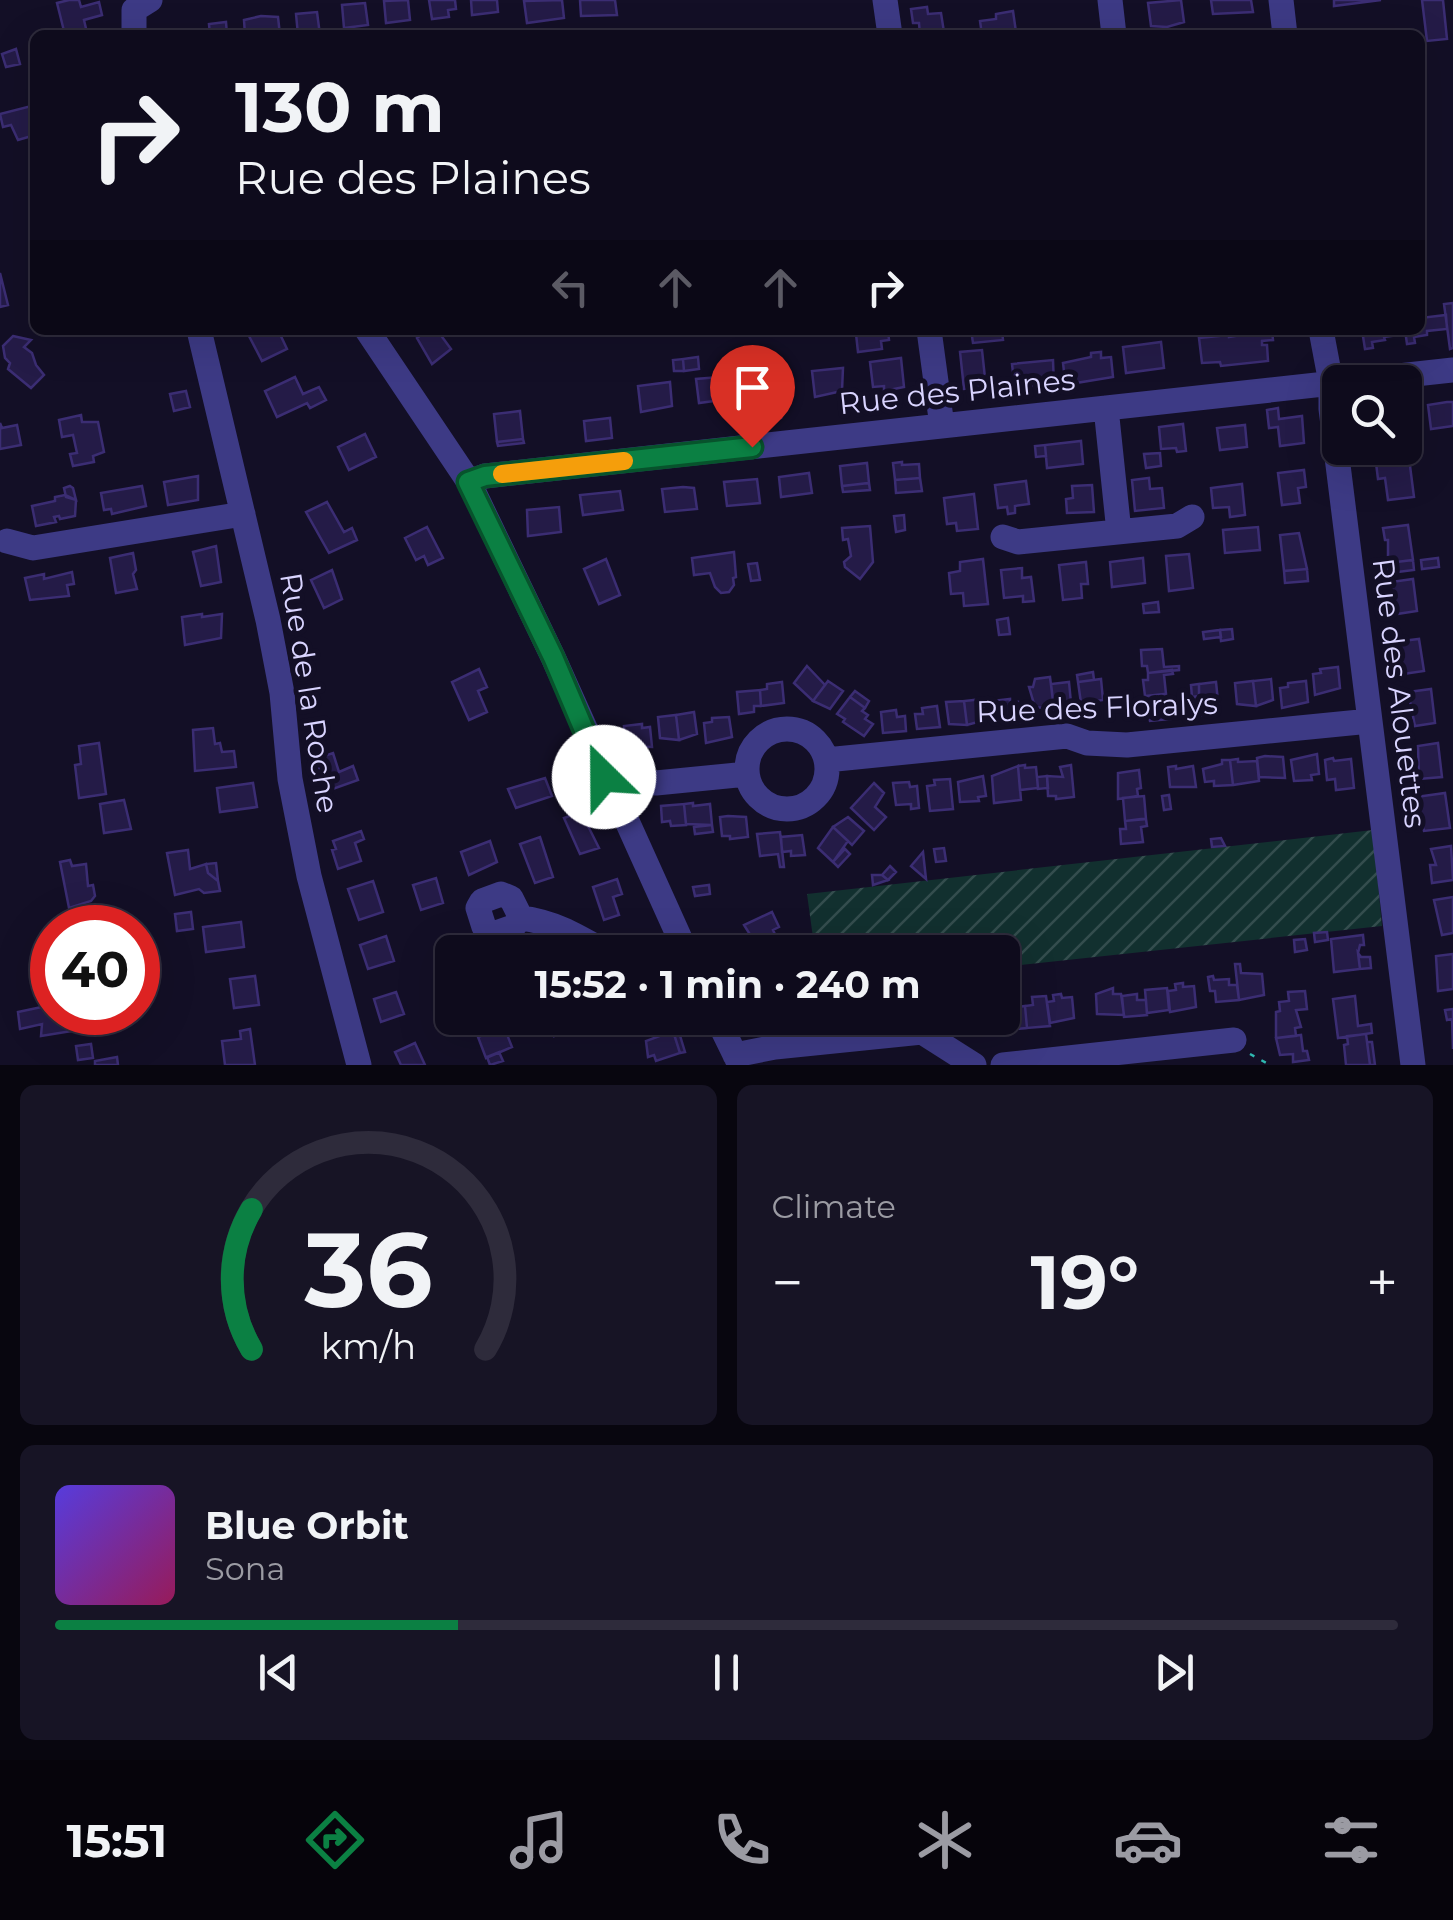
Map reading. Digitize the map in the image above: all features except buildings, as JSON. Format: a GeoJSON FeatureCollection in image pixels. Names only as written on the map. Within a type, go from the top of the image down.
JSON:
{"type":"FeatureCollection","features":[{"type":"Feature","properties":{"kind":"street"},"geometry":{"type":"LineString","coordinates":[[885,0],[889,30]]}},
{"type":"Feature","properties":{"kind":"street"},"geometry":{"type":"LineString","coordinates":[[1110,0],[1113,30]]}},
{"type":"Feature","properties":{"kind":"street"},"geometry":{"type":"LineString","coordinates":[[1281,0],[1283,30]]}},
{"type":"Feature","properties":{"kind":"street","name":"Rue de la Roche"},"geometry":{"type":"LineString","coordinates":[[200,335],[282,694],[299,830],[359,1065]]}},
{"type":"Feature","properties":{"kind":"street"},"geometry":{"type":"LineString","coordinates":[[370,335],[468,482],[553,657],[678,935]]}},
{"type":"Feature","properties":{"kind":"street"},"geometry":{"type":"LineString","coordinates":[[930,335],[942,426]]}},
{"type":"Feature","properties":{"kind":"street","name":"Rue des Alouettes"},"geometry":{"type":"LineString","coordinates":[[1322,335],[1328,365]]}},
{"type":"Feature","properties":{"kind":"street","name":"Rue des Plaines"},"geometry":{"type":"LineString","coordinates":[[1422,373],[1453,370]]}},
{"type":"Feature","properties":{"kind":"street","name":"Rue des Plaines"},"geometry":{"type":"LineString","coordinates":[[468,482],[485,476],[1322,384]]}},
{"type":"Feature","properties":{"kind":"street"},"geometry":{"type":"LineString","coordinates":[[1106,408],[1120,532]]}},
{"type":"Feature","properties":{"kind":"street","name":"Rue des Alouettes"},"geometry":{"type":"LineString","coordinates":[[1338,465],[1413,1065]]}},
{"type":"Feature","properties":{"kind":"street"},"geometry":{"type":"LineString","coordinates":[[7,541],[33,548],[243,514]]}},
{"type":"Feature","properties":{"kind":"street"},"geometry":{"type":"LineString","coordinates":[[1003,536],[1018,542],[1120,532],[1177,526],[1192,517]]}},
{"type":"Feature","properties":{"kind":"street","name":"Rue des Floralys"},"geometry":{"type":"LineString","coordinates":[[826,760],[1067,736],[1087,743],[1127,745],[1370,721]]}},
{"type":"Feature","properties":{"kind":"street"},"geometry":{"type":"LineString","coordinates":[[780,729],[804,732],[822,748],[826,760],[824,785],[806,804],[794,808],[781,808],[758,797],[747,774],[751,750],[768,733],[780,729]]}},
{"type":"Feature","properties":{"kind":"street"},"geometry":{"type":"LineString","coordinates":[[604,777],[656,783],[747,774]]}},
{"type":"Feature","properties":{"kind":"street"},"geometry":{"type":"LineString","coordinates":[[619,808],[656,783]]}},
{"type":"Feature","properties":{"kind":"street"},"geometry":{"type":"LineString","coordinates":[[521,918],[544,921],[576,935]]}},
{"type":"Feature","properties":{"kind":"street"},"geometry":{"type":"LineString","coordinates":[[726,1035],[738,1060],[922,1032],[974,1065]]}},
{"type":"Feature","properties":{"kind":"street"},"geometry":{"type":"LineString","coordinates":[[1003,1065],[1234,1040]]}},
{"type":"Feature","properties":{"kind":"green space"},"geometry":{"type":"Polygon","coordinates":[[[1373,830],[1382,926],[1020,965],[1020,935],[813,935],[807,894],[1373,830]]]}},
{"type":"Feature","properties":{"kind":"slow traffic"},"geometry":{"type":"LineString","coordinates":[[502,474],[624,461]]}},
{"type":"Feature","properties":{"kind":"route"},"geometry":{"type":"LineString","coordinates":[[604,777],[553,657],[468,482],[485,476],[752,447]]}}]}
